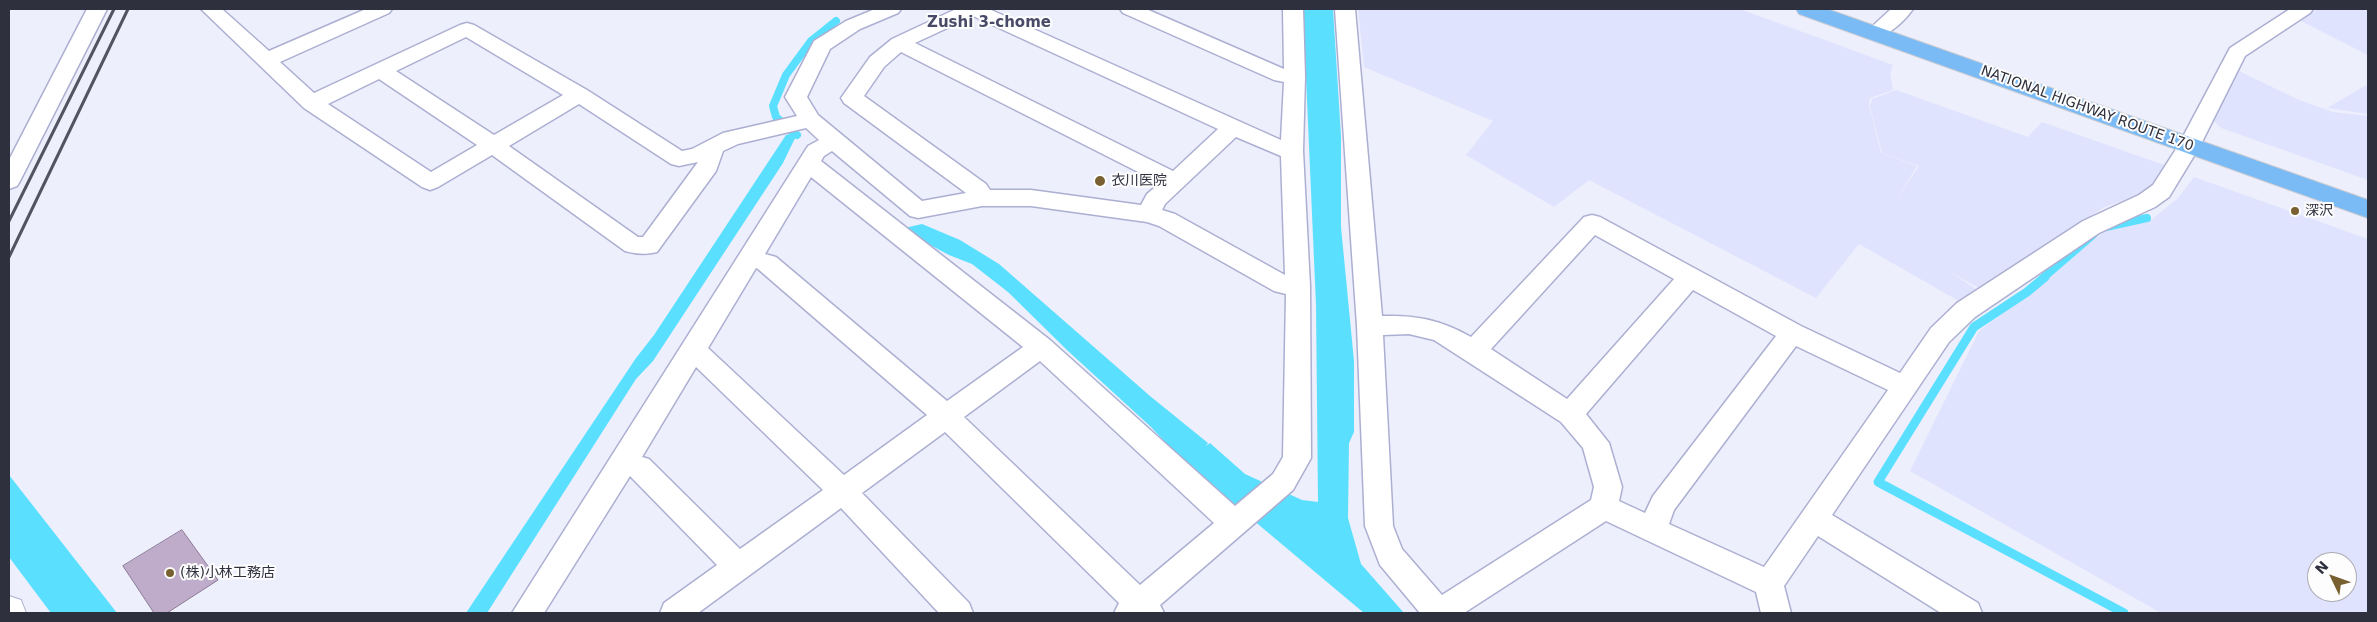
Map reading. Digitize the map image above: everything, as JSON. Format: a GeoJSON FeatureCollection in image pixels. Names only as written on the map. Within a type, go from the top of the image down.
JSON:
{"type":"FeatureCollection","features":[{"type":"Feature","properties":{"kind":"highway","name":"NATIONAL HIGHWAY ROUTE 170"},"geometry":{"type":"LineString","coordinates":[[1806,9],[2368,209]]}},
{"type":"Feature","properties":{"kind":"street"},"geometry":{"type":"LineString","coordinates":[[9,181],[96,9]]}},
{"type":"Feature","properties":{"kind":"street"},"geometry":{"type":"LineString","coordinates":[[211,9],[312,103],[430,182],[579,95]]}},
{"type":"Feature","properties":{"kind":"street"},"geometry":{"type":"LineString","coordinates":[[267,60],[382,9]]}},
{"type":"Feature","properties":{"kind":"street"},"geometry":{"type":"LineString","coordinates":[[891,9],[863,21],[821,45],[796,97],[807,120],[918,210],[982,198],[1031,198],[1149,214],[1167,220],[1283,286],[1298,286]]}},
{"type":"Feature","properties":{"kind":"street"},"geometry":{"type":"LineString","coordinates":[[982,198],[978,190],[852,98],[878,62],[899,43],[972,9],[1281,149],[1292,150]]}},
{"type":"Feature","properties":{"kind":"street"},"geometry":{"type":"LineString","coordinates":[[1130,9],[1281,75],[1295,77]]}},
{"type":"Feature","properties":{"kind":"street"},"geometry":{"type":"LineString","coordinates":[[751,258],[767,263],[946,416],[1139,610],[1238,519],[1283,482],[1297,458],[1298,286],[1292,150],[1295,77],[1293,9]]}},
{"type":"Feature","properties":{"kind":"street"},"geometry":{"type":"LineString","coordinates":[[1345,9],[1370,326],[1379,526],[1390,556],[1439,613],[1604,507],[1608,487],[1595,443],[1570,414],[1474,351],[1441,332],[1409,325],[1370,326]]}},
{"type":"Feature","properties":{"kind":"street"},"geometry":{"type":"LineString","coordinates":[[1875,33],[1903,9]]}},
{"type":"Feature","properties":{"kind":"street"},"geometry":{"type":"LineString","coordinates":[[1768,584],[1940,335],[1966,310],[2023,274],[2091,227],[2147,202],[2161,191],[2189,146],[2237,52],[2302,9]]}},
{"type":"Feature","properties":{"kind":"street"},"geometry":{"type":"LineString","coordinates":[[843,10],[863,21]]}},
{"type":"Feature","properties":{"kind":"street"},"geometry":{"type":"LineString","coordinates":[[312,103],[467,29],[579,95],[679,158],[698,154],[731,138],[807,120]]}},
{"type":"Feature","properties":{"kind":"street"},"geometry":{"type":"LineString","coordinates":[[899,43],[1175,181]]}},
{"type":"Feature","properties":{"kind":"street"},"geometry":{"type":"LineString","coordinates":[[380,71],[494,145],[633,245],[649,246],[708,166],[713,147]]}},
{"type":"Feature","properties":{"kind":"street"},"geometry":{"type":"LineString","coordinates":[[1149,214],[1155,200],[1234,127]]}},
{"type":"Feature","properties":{"kind":"street"},"geometry":{"type":"LineString","coordinates":[[526,613],[624,462],[810,164],[816,151],[834,141]]}},
{"type":"Feature","properties":{"kind":"street"},"geometry":{"type":"LineString","coordinates":[[810,164],[1041,347],[1238,519]]}},
{"type":"Feature","properties":{"kind":"street"},"geometry":{"type":"LineString","coordinates":[[1474,351],[1592,223],[1792,333],[1905,387]]}},
{"type":"Feature","properties":{"kind":"street"},"geometry":{"type":"LineString","coordinates":[[1570,414],[1690,277]]}},
{"type":"Feature","properties":{"kind":"street"},"geometry":{"type":"LineString","coordinates":[[1652,530],[1663,504],[1792,333]]}},
{"type":"Feature","properties":{"kind":"street"},"geometry":{"type":"LineString","coordinates":[[675,613],[1041,347]]}},
{"type":"Feature","properties":{"kind":"street"},"geometry":{"type":"LineString","coordinates":[[693,352],[703,357],[842,492],[958,613]]}},
{"type":"Feature","properties":{"kind":"street"},"geometry":{"type":"LineString","coordinates":[[624,462],[639,467],[738,567]]}},
{"type":"Feature","properties":{"kind":"street"},"geometry":{"type":"LineString","coordinates":[[1604,507],[1768,584],[1776,613]]}},
{"type":"Feature","properties":{"kind":"street"},"geometry":{"type":"LineString","coordinates":[[1814,519],[1967,613]]}},
{"type":"Feature","properties":{"kind":"shaded area"},"geometry":{"type":"Polygon","coordinates":[[[1358,9],[1740,9],[1893,65],[1890,74],[1893,90],[1870,98],[1869,104],[1881,153],[1917,166],[1896,200],[1919,166],[1882,153],[1870,106],[1872,99],[1896,90],[2028,137],[2042,122],[2167,166],[2151,192],[2104,207],[2004,277],[1982,290],[1949,271],[1976,289],[1964,304],[1859,244],[1816,298],[1589,180],[1554,207],[1466,155],[1493,121],[1364,67],[1358,9]]]}},
{"type":"Feature","properties":{"kind":"shaded area"},"geometry":{"type":"Polygon","coordinates":[[[2319,9],[2368,9],[2368,55],[2299,20],[2319,9]]]}},
{"type":"Feature","properties":{"kind":"shaded area"},"geometry":{"type":"Polygon","coordinates":[[[2239,71],[2299,100],[2333,112],[2368,116],[2368,180],[2221,128],[2214,121],[2226,93],[2239,71]]]}},
{"type":"Feature","properties":{"kind":"shaded area"},"geometry":{"type":"Polygon","coordinates":[[[2368,84],[2368,114],[2327,108],[2368,84]]]}},
{"type":"Feature","properties":{"kind":"shaded area"},"geometry":{"type":"Polygon","coordinates":[[[2194,177],[2368,239],[2368,613],[2161,613],[1910,471],[1979,331],[2030,293],[2104,231],[2151,220],[2178,198],[2194,177]]]}},
{"type":"Feature","properties":{"kind":"water"},"geometry":{"type":"Polygon","coordinates":[[[1303,9],[1333,9],[1341,136],[1341,227],[1354,361],[1354,432],[1349,443],[1348,518],[1361,564],[1404,613],[1364,613],[1185,463],[1151,427],[1068,351],[1008,292],[972,264],[949,255],[900,229],[922,224],[960,240],[999,264],[1150,396],[1208,443],[1206,446],[1210,443],[1245,474],[1302,500],[1318,502],[1316,305],[1303,9]]]}},
{"type":"Feature","properties":{"kind":"water"},"geometry":{"type":"Polygon","coordinates":[[[798,132],[783,163],[653,361],[636,379],[487,613],[466,613],[636,358],[654,335],[786,135],[798,132]]]}},
{"type":"Feature","properties":{"kind":"water"},"geometry":{"type":"Polygon","coordinates":[[[9,475],[117,613],[51,613],[9,557],[9,475]]]}},
{"type":"Feature","properties":{"kind":"building","name":"(株)小林工務店"},"geometry":{"type":"Polygon","coordinates":[[[182,530],[218,580],[167,613],[154,613],[123,566],[182,530]]]}},
{"type":"Feature","properties":{"kind":"waterway"},"geometry":{"type":"LineString","coordinates":[[797,135],[776,117],[773,106],[786,75],[811,41],[836,21]]}},
{"type":"Feature","properties":{"kind":"waterway"},"geometry":{"type":"LineString","coordinates":[[2106,227],[2147,218]]}},
{"type":"Feature","properties":{"kind":"waterway"},"geometry":{"type":"LineString","coordinates":[[2043,278],[2093,235]]}},
{"type":"Feature","properties":{"kind":"waterway"},"geometry":{"type":"LineString","coordinates":[[2045,277],[2027,292],[1974,327],[1878,482],[2124,613]]}},
{"type":"Feature","properties":{"kind":"railway"},"geometry":{"type":"LineString","coordinates":[[9,221],[114,9]]}},
{"type":"Feature","properties":{"kind":"railway"},"geometry":{"type":"LineString","coordinates":[[9,257],[128,9]]}},
{"type":"Feature","properties":{"kind":"place","name":"衣川医院"},"geometry":{"type":"Point","coordinates":[1100,181]}},
{"type":"Feature","properties":{"kind":"place","name":"深沢"},"geometry":{"type":"Point","coordinates":[2295,211]}},
{"type":"Feature","properties":{"kind":"place","name":"(株)小林工務店"},"geometry":{"type":"Point","coordinates":[170,573]}},
{"type":"Feature","properties":{"kind":"district","name":"Zushi 3-chome"},"geometry":{"type":"Point","coordinates":[989,23]}}]}
